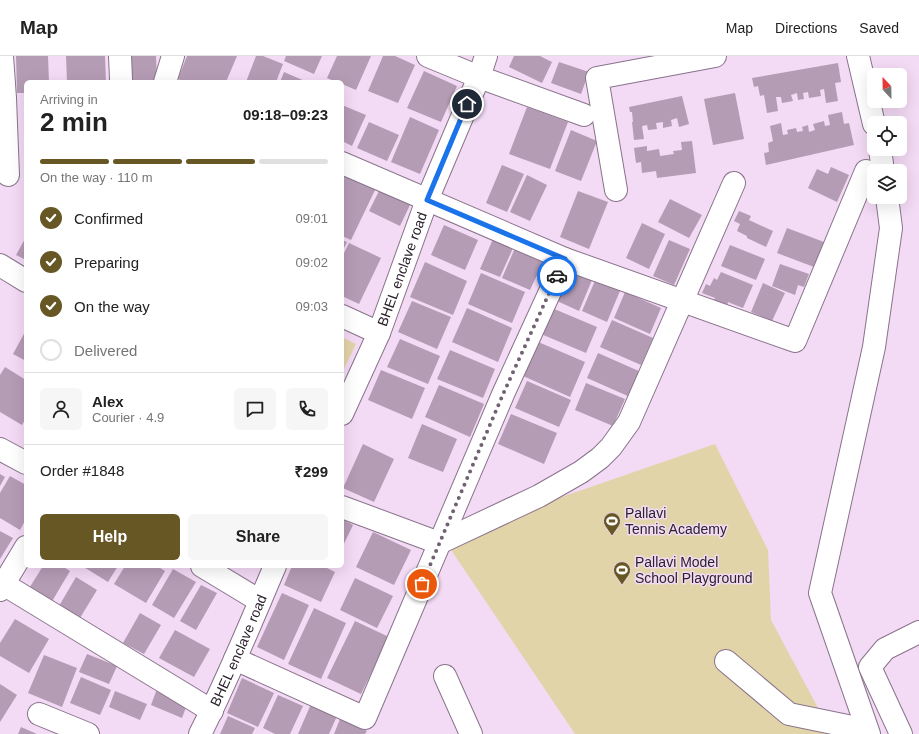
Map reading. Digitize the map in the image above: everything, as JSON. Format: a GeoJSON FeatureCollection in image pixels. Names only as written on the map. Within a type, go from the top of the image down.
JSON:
{"type":"FeatureCollection","features":[{"type":"Feature","properties":{"kind":"street"},"geometry":{"type":"LineString","coordinates":[[2,56],[8,175]]}},
{"type":"Feature","properties":{"kind":"street"},"geometry":{"type":"LineString","coordinates":[[120,56],[122,79]]}},
{"type":"Feature","properties":{"kind":"street"},"geometry":{"type":"LineString","coordinates":[[166,80],[173,56]]}},
{"type":"Feature","properties":{"kind":"street"},"geometry":{"type":"LineString","coordinates":[[428,56],[479,77],[584,115]]}},
{"type":"Feature","properties":{"kind":"street","name":"BHEL enclave road"},"geometry":{"type":"LineString","coordinates":[[344,410],[379,333],[427,200],[479,77],[486,56]]}},
{"type":"Feature","properties":{"kind":"street"},"geometry":{"type":"LineString","coordinates":[[616,190],[597,78],[621,65],[716,56]]}},
{"type":"Feature","properties":{"kind":"street"},"geometry":{"type":"LineString","coordinates":[[858,56],[872,116]]}},
{"type":"Feature","properties":{"kind":"street"},"geometry":{"type":"LineString","coordinates":[[344,164],[565,259],[795,341],[867,186]]}},
{"type":"Feature","properties":{"kind":"street"},"geometry":{"type":"LineString","coordinates":[[344,508],[439,543],[539,496],[581,472],[600,458],[611,447],[629,422],[734,183]]}},
{"type":"Feature","properties":{"kind":"street"},"geometry":{"type":"LineString","coordinates":[[868,732],[820,593],[874,346],[891,228],[887,204]]}},
{"type":"Feature","properties":{"kind":"street"},"geometry":{"type":"LineString","coordinates":[[235,659],[365,718],[504,392],[565,259]]}},
{"type":"Feature","properties":{"kind":"street"},"geometry":{"type":"LineString","coordinates":[[0,265],[24,279]]}},
{"type":"Feature","properties":{"kind":"street"},"geometry":{"type":"LineString","coordinates":[[344,317],[379,333]]}},
{"type":"Feature","properties":{"kind":"street"},"geometry":{"type":"LineString","coordinates":[[0,449],[24,462]]}},
{"type":"Feature","properties":{"kind":"street"},"geometry":{"type":"LineString","coordinates":[[24,549],[1,585],[212,711]]}},
{"type":"Feature","properties":{"kind":"street"},"geometry":{"type":"LineString","coordinates":[[205,568],[260,601]]}},
{"type":"Feature","properties":{"kind":"street","name":"BHEL enclave road"},"geometry":{"type":"LineString","coordinates":[[200,734],[212,711],[274,568]]}},
{"type":"Feature","properties":{"kind":"street"},"geometry":{"type":"LineString","coordinates":[[901,734],[870,667],[885,649],[919,632]]}},
{"type":"Feature","properties":{"kind":"street"},"geometry":{"type":"LineString","coordinates":[[726,661],[790,714],[868,732]]}},
{"type":"Feature","properties":{"kind":"street"},"geometry":{"type":"LineString","coordinates":[[445,676],[471,734]]}},
{"type":"Feature","properties":{"kind":"street"},"geometry":{"type":"LineString","coordinates":[[39,714],[88,734]]}},
{"type":"Feature","properties":{"kind":"shaded area"},"geometry":{"type":"Polygon","coordinates":[[[344,338],[356,344],[344,369],[344,338]]]}},
{"type":"Feature","properties":{"kind":"shaded area","name":"Pallavi Model School Playground"},"geometry":{"type":"Polygon","coordinates":[[[715,444],[768,550],[771,620],[832,734],[575,734],[443,538],[715,444]]]}},
{"type":"Feature","properties":{"kind":"building"},"geometry":{"type":"Polygon","coordinates":[[[16,56],[48,56],[49,80],[24,80],[24,93],[17,93],[16,56]]]}},
{"type":"Feature","properties":{"kind":"building"},"geometry":{"type":"Polygon","coordinates":[[[66,56],[105,56],[106,80],[67,80],[66,56]]]}},
{"type":"Feature","properties":{"kind":"building"},"geometry":{"type":"Polygon","coordinates":[[[131,56],[156,56],[157,80],[132,80],[131,56]]]}},
{"type":"Feature","properties":{"kind":"building"},"geometry":{"type":"Polygon","coordinates":[[[187,56],[237,56],[227,80],[178,79],[187,56]]]}},
{"type":"Feature","properties":{"kind":"building"},"geometry":{"type":"Polygon","coordinates":[[[256,56],[263,56],[283,64],[277,80],[247,80],[256,56]]]}},
{"type":"Feature","properties":{"kind":"building"},"geometry":{"type":"Polygon","coordinates":[[[286,56],[322,56],[314,74],[284,61],[286,56]]]}},
{"type":"Feature","properties":{"kind":"building"},"geometry":{"type":"Polygon","coordinates":[[[337,56],[371,56],[356,90],[344,85],[344,80],[332,80],[327,78],[337,56]]]}},
{"type":"Feature","properties":{"kind":"building"},"geometry":{"type":"Polygon","coordinates":[[[383,56],[395,56],[415,65],[398,103],[368,91],[383,56]]]}},
{"type":"Feature","properties":{"kind":"building"},"geometry":{"type":"Polygon","coordinates":[[[514,56],[540,56],[552,62],[542,83],[509,67],[514,56]]]}},
{"type":"Feature","properties":{"kind":"building"},"geometry":{"type":"Polygon","coordinates":[[[559,62],[589,72],[581,94],[551,83],[559,62]]]}},
{"type":"Feature","properties":{"kind":"building"},"geometry":{"type":"Polygon","coordinates":[[[838,63],[841,82],[835,83],[838,101],[826,103],[824,89],[820,90],[821,96],[809,98],[808,92],[803,93],[804,99],[798,100],[797,93],[791,95],[793,101],[782,103],[781,97],[776,97],[778,111],[767,113],[764,95],[760,96],[758,86],[754,87],[752,78],[838,63]]]}},
{"type":"Feature","properties":{"kind":"building"},"geometry":{"type":"Polygon","coordinates":[[[424,71],[457,86],[441,122],[407,108],[424,71]]]}},
{"type":"Feature","properties":{"kind":"building"},"geometry":{"type":"Polygon","coordinates":[[[284,72],[302,80],[281,80],[284,72]]]}},
{"type":"Feature","properties":{"kind":"building"},"geometry":{"type":"Polygon","coordinates":[[[735,93],[744,139],[713,145],[704,99],[735,93]]]}},
{"type":"Feature","properties":{"kind":"building"},"geometry":{"type":"Polygon","coordinates":[[[682,96],[689,124],[679,127],[677,118],[671,120],[672,126],[663,128],[663,122],[656,123],[657,129],[648,130],[647,125],[642,126],[644,139],[634,140],[632,112],[630,112],[629,107],[682,96]]]}},
{"type":"Feature","properties":{"kind":"building"},"geometry":{"type":"Polygon","coordinates":[[[344,106],[366,115],[352,146],[344,142],[344,106]]]}},
{"type":"Feature","properties":{"kind":"building"},"geometry":{"type":"Polygon","coordinates":[[[527,107],[568,122],[550,169],[509,154],[527,107]]]}},
{"type":"Feature","properties":{"kind":"building"},"geometry":{"type":"Polygon","coordinates":[[[842,112],[844,124],[849,123],[854,145],[766,165],[764,153],[769,152],[768,143],[773,141],[770,126],[781,123],[783,135],[788,134],[787,130],[796,128],[797,132],[803,131],[802,127],[808,125],[809,132],[815,130],[813,124],[824,121],[825,126],[830,125],[828,115],[842,112]]]}},
{"type":"Feature","properties":{"kind":"building"},"geometry":{"type":"Polygon","coordinates":[[[410,117],[439,130],[420,174],[391,162],[410,117]]]}},
{"type":"Feature","properties":{"kind":"building"},"geometry":{"type":"Polygon","coordinates":[[[369,122],[399,135],[387,161],[357,148],[369,122]]]}},
{"type":"Feature","properties":{"kind":"building"},"geometry":{"type":"Polygon","coordinates":[[[571,130],[597,141],[581,181],[555,171],[571,130]]]}},
{"type":"Feature","properties":{"kind":"building"},"geometry":{"type":"Polygon","coordinates":[[[692,141],[696,173],[657,178],[656,171],[642,173],[641,162],[636,163],[634,148],[647,146],[647,151],[659,149],[660,156],[674,154],[673,151],[682,150],[681,142],[692,141]]]}},
{"type":"Feature","properties":{"kind":"building"},"geometry":{"type":"Polygon","coordinates":[[[502,165],[524,174],[507,212],[486,203],[502,165]]]}},
{"type":"Feature","properties":{"kind":"building"},"geometry":{"type":"Polygon","coordinates":[[[831,167],[849,175],[837,202],[808,188],[817,169],[828,174],[831,167]]]}},
{"type":"Feature","properties":{"kind":"building"},"geometry":{"type":"Polygon","coordinates":[[[527,175],[547,185],[530,221],[510,212],[527,175]]]}},
{"type":"Feature","properties":{"kind":"building"},"geometry":{"type":"Polygon","coordinates":[[[344,176],[377,186],[351,240],[344,237],[344,176]]]}},
{"type":"Feature","properties":{"kind":"building"},"geometry":{"type":"Polygon","coordinates":[[[380,189],[411,203],[400,226],[369,211],[380,189]]]}},
{"type":"Feature","properties":{"kind":"building"},"geometry":{"type":"Polygon","coordinates":[[[578,191],[608,202],[589,249],[560,237],[578,191]]]}},
{"type":"Feature","properties":{"kind":"building"},"geometry":{"type":"Polygon","coordinates":[[[670,199],[702,215],[689,238],[658,222],[670,199]]]}},
{"type":"Feature","properties":{"kind":"building"},"geometry":{"type":"Polygon","coordinates":[[[739,211],[751,216],[749,220],[773,231],[766,247],[747,238],[747,236],[737,231],[740,224],[734,221],[739,211]]]}},
{"type":"Feature","properties":{"kind":"building"},"geometry":{"type":"Polygon","coordinates":[[[642,223],[665,234],[649,269],[626,258],[642,223]]]}},
{"type":"Feature","properties":{"kind":"building"},"geometry":{"type":"Polygon","coordinates":[[[444,225],[478,240],[465,270],[431,255],[444,225]]]}},
{"type":"Feature","properties":{"kind":"building"},"geometry":{"type":"Polygon","coordinates":[[[787,228],[824,242],[814,267],[777,253],[787,228]]]}},
{"type":"Feature","properties":{"kind":"building"},"geometry":{"type":"Polygon","coordinates":[[[493,239],[513,248],[500,277],[480,269],[493,239]]]}},
{"type":"Feature","properties":{"kind":"building"},"geometry":{"type":"Polygon","coordinates":[[[669,240],[690,249],[674,285],[653,276],[669,240]]]}},
{"type":"Feature","properties":{"kind":"building"},"geometry":{"type":"Polygon","coordinates":[[[24,241],[24,259],[16,255],[24,241]]]}},
{"type":"Feature","properties":{"kind":"building"},"geometry":{"type":"Polygon","coordinates":[[[344,241],[347,242],[344,248],[344,241]]]}},
{"type":"Feature","properties":{"kind":"building"},"geometry":{"type":"Polygon","coordinates":[[[349,243],[381,258],[359,304],[344,297],[344,253],[349,243]]]}},
{"type":"Feature","properties":{"kind":"building"},"geometry":{"type":"Polygon","coordinates":[[[730,245],[765,259],[756,280],[721,266],[730,245]]]}},
{"type":"Feature","properties":{"kind":"building"},"geometry":{"type":"Polygon","coordinates":[[[515,248],[544,260],[530,290],[502,278],[515,248]]]}},
{"type":"Feature","properties":{"kind":"building"},"geometry":{"type":"Polygon","coordinates":[[[425,262],[467,281],[453,315],[410,297],[425,262]]]}},
{"type":"Feature","properties":{"kind":"building"},"geometry":{"type":"Polygon","coordinates":[[[780,264],[809,274],[804,287],[798,285],[795,295],[772,286],[780,264]]]}},
{"type":"Feature","properties":{"kind":"building"},"geometry":{"type":"Polygon","coordinates":[[[570,270],[592,280],[579,311],[557,301],[570,270]]]}},
{"type":"Feature","properties":{"kind":"building"},"geometry":{"type":"Polygon","coordinates":[[[721,272],[753,285],[743,308],[728,302],[727,306],[714,300],[715,298],[702,293],[706,284],[710,286],[714,278],[717,280],[721,272]]]}},
{"type":"Feature","properties":{"kind":"building"},"geometry":{"type":"Polygon","coordinates":[[[481,273],[525,292],[512,323],[468,304],[481,273]]]}},
{"type":"Feature","properties":{"kind":"building"},"geometry":{"type":"Polygon","coordinates":[[[597,276],[622,286],[607,322],[582,311],[597,276]]]}},
{"type":"Feature","properties":{"kind":"building"},"geometry":{"type":"Polygon","coordinates":[[[763,283],[785,293],[772,321],[751,312],[763,283]]]}},
{"type":"Feature","properties":{"kind":"building"},"geometry":{"type":"Polygon","coordinates":[[[625,292],[661,308],[650,334],[614,318],[625,292]]]}},
{"type":"Feature","properties":{"kind":"building"},"geometry":{"type":"Polygon","coordinates":[[[412,301],[451,317],[437,349],[398,332],[412,301]]]}},
{"type":"Feature","properties":{"kind":"building"},"geometry":{"type":"Polygon","coordinates":[[[467,308],[512,328],[498,362],[452,342],[467,308]]]}},
{"type":"Feature","properties":{"kind":"building"},"geometry":{"type":"Polygon","coordinates":[[[552,308],[597,327],[586,353],[541,334],[552,308]]]}},
{"type":"Feature","properties":{"kind":"building"},"geometry":{"type":"Polygon","coordinates":[[[612,320],[653,338],[641,365],[600,347],[612,320]]]}},
{"type":"Feature","properties":{"kind":"building"},"geometry":{"type":"Polygon","coordinates":[[[24,334],[24,360],[13,354],[24,334]]]}},
{"type":"Feature","properties":{"kind":"building"},"geometry":{"type":"Polygon","coordinates":[[[400,339],[440,356],[428,384],[387,367],[400,339]]]}},
{"type":"Feature","properties":{"kind":"building"},"geometry":{"type":"Polygon","coordinates":[[[536,341],[585,362],[570,397],[521,375],[536,341]]]}},
{"type":"Feature","properties":{"kind":"building"},"geometry":{"type":"Polygon","coordinates":[[[450,350],[495,369],[483,398],[437,379],[450,350]]]}},
{"type":"Feature","properties":{"kind":"building"},"geometry":{"type":"Polygon","coordinates":[[[598,353],[641,372],[630,397],[587,378],[598,353]]]}},
{"type":"Feature","properties":{"kind":"building"},"geometry":{"type":"Polygon","coordinates":[[[5,367],[24,379],[24,422],[22,425],[0,412],[0,375],[5,367]]]}},
{"type":"Feature","properties":{"kind":"building"},"geometry":{"type":"Polygon","coordinates":[[[381,370],[425,388],[412,419],[368,400],[381,370]]]}},
{"type":"Feature","properties":{"kind":"building"},"geometry":{"type":"Polygon","coordinates":[[[527,381],[571,400],[559,427],[515,408],[527,381]]]}},
{"type":"Feature","properties":{"kind":"building"},"geometry":{"type":"Polygon","coordinates":[[[586,383],[625,399],[613,426],[575,410],[586,383]]]}},
{"type":"Feature","properties":{"kind":"building"},"geometry":{"type":"Polygon","coordinates":[[[439,385],[484,404],[470,437],[425,417],[439,385]]]}},
{"type":"Feature","properties":{"kind":"building"},"geometry":{"type":"Polygon","coordinates":[[[511,414],[557,433],[544,464],[498,444],[511,414]]]}},
{"type":"Feature","properties":{"kind":"building"},"geometry":{"type":"Polygon","coordinates":[[[422,424],[457,439],[443,472],[408,458],[422,424]]]}},
{"type":"Feature","properties":{"kind":"building"},"geometry":{"type":"Polygon","coordinates":[[[363,444],[394,459],[374,502],[344,488],[363,444]]]}},
{"type":"Feature","properties":{"kind":"building"},"geometry":{"type":"Polygon","coordinates":[[[0,474],[5,477],[0,486],[0,474]]]}},
{"type":"Feature","properties":{"kind":"building"},"geometry":{"type":"Polygon","coordinates":[[[10,476],[24,484],[24,523],[20,530],[0,518],[0,493],[10,476]]]}},
{"type":"Feature","properties":{"kind":"building"},"geometry":{"type":"Polygon","coordinates":[[[344,520],[353,525],[344,544],[344,520]]]}},
{"type":"Feature","properties":{"kind":"building"},"geometry":{"type":"Polygon","coordinates":[[[0,531],[13,538],[0,559],[0,531]]]}},
{"type":"Feature","properties":{"kind":"building"},"geometry":{"type":"Polygon","coordinates":[[[373,532],[411,550],[394,585],[356,567],[373,532]]]}},
{"type":"Feature","properties":{"kind":"building"},"geometry":{"type":"Polygon","coordinates":[[[42,568],[65,568],[70,571],[51,603],[28,590],[42,568]]]}},
{"type":"Feature","properties":{"kind":"building"},"geometry":{"type":"Polygon","coordinates":[[[85,568],[117,568],[108,582],[85,568]]]}},
{"type":"Feature","properties":{"kind":"building"},"geometry":{"type":"Polygon","coordinates":[[[124,568],[160,568],[165,571],[146,603],[114,584],[124,568]]]}},
{"type":"Feature","properties":{"kind":"building"},"geometry":{"type":"Polygon","coordinates":[[[291,568],[327,568],[335,572],[321,602],[284,585],[291,568]]]}},
{"type":"Feature","properties":{"kind":"building"},"geometry":{"type":"Polygon","coordinates":[[[173,569],[196,582],[174,618],[152,605],[173,569]]]}},
{"type":"Feature","properties":{"kind":"building"},"geometry":{"type":"Polygon","coordinates":[[[76,577],[97,590],[80,618],[59,606],[76,577]]]}},
{"type":"Feature","properties":{"kind":"building"},"geometry":{"type":"Polygon","coordinates":[[[355,578],[393,596],[377,628],[340,610],[355,578]]]}},
{"type":"Feature","properties":{"kind":"building"},"geometry":{"type":"Polygon","coordinates":[[[201,585],[217,593],[196,630],[180,621],[201,585]]]}},
{"type":"Feature","properties":{"kind":"building"},"geometry":{"type":"Polygon","coordinates":[[[282,593],[309,605],[284,660],[257,647],[282,593]]]}},
{"type":"Feature","properties":{"kind":"building"},"geometry":{"type":"Polygon","coordinates":[[[314,608],[346,623],[321,679],[288,664],[314,608]]]}},
{"type":"Feature","properties":{"kind":"building"},"geometry":{"type":"Polygon","coordinates":[[[140,613],[161,625],[144,654],[123,643],[140,613]]]}},
{"type":"Feature","properties":{"kind":"building"},"geometry":{"type":"Polygon","coordinates":[[[15,619],[49,639],[29,673],[0,656],[0,643],[15,619]]]}},
{"type":"Feature","properties":{"kind":"building"},"geometry":{"type":"Polygon","coordinates":[[[355,621],[389,637],[361,694],[327,678],[355,621]]]}},
{"type":"Feature","properties":{"kind":"building"},"geometry":{"type":"Polygon","coordinates":[[[175,630],[210,649],[194,677],[159,658],[175,630]]]}},
{"type":"Feature","properties":{"kind":"building"},"geometry":{"type":"Polygon","coordinates":[[[87,654],[117,666],[109,684],[79,672],[87,654]]]}},
{"type":"Feature","properties":{"kind":"building"},"geometry":{"type":"Polygon","coordinates":[[[44,655],[77,668],[62,707],[28,693],[44,655]]]}},
{"type":"Feature","properties":{"kind":"building"},"geometry":{"type":"Polygon","coordinates":[[[81,677],[111,690],[100,715],[70,703],[81,677]]]}},
{"type":"Feature","properties":{"kind":"building"},"geometry":{"type":"Polygon","coordinates":[[[242,678],[274,693],[258,727],[227,713],[242,678]]]}},
{"type":"Feature","properties":{"kind":"building"},"geometry":{"type":"Polygon","coordinates":[[[0,684],[17,695],[0,722],[0,684]]]}},
{"type":"Feature","properties":{"kind":"building"},"geometry":{"type":"Polygon","coordinates":[[[157,689],[188,702],[182,718],[151,705],[157,689]]]}},
{"type":"Feature","properties":{"kind":"building"},"geometry":{"type":"Polygon","coordinates":[[[115,691],[147,704],[140,720],[109,707],[115,691]]]}},
{"type":"Feature","properties":{"kind":"building"},"geometry":{"type":"Polygon","coordinates":[[[278,695],[303,706],[290,734],[275,734],[263,728],[278,695]]]}},
{"type":"Feature","properties":{"kind":"building"},"geometry":{"type":"Polygon","coordinates":[[[311,704],[337,716],[329,734],[298,734],[311,704]]]}},
{"type":"Feature","properties":{"kind":"building"},"geometry":{"type":"Polygon","coordinates":[[[228,716],[255,728],[252,734],[220,734],[228,716]]]}},
{"type":"Feature","properties":{"kind":"building"},"geometry":{"type":"Polygon","coordinates":[[[340,719],[367,731],[365,734],[334,734],[340,719]]]}},
{"type":"Feature","properties":{"kind":"building"},"geometry":{"type":"Polygon","coordinates":[[[21,727],[37,734],[18,734],[21,727]]]}},
{"type":"Feature","properties":{"kind":"way so far"},"geometry":{"type":"LineString","coordinates":[[422,584],[504,392],[557,276]]}},
{"type":"Feature","properties":{"kind":"place","name":"Pallavi Tennis Academy"},"geometry":{"type":"Point","coordinates":[612,536]}},
{"type":"Feature","properties":{"kind":"place","name":"Pallavi Model School Playground"},"geometry":{"type":"Point","coordinates":[622,585]}},
{"type":"Feature","properties":{"kind":"route"},"geometry":{"type":"LineString","coordinates":[[467,104],[427,200],[565,259],[557,276]]}}]}
